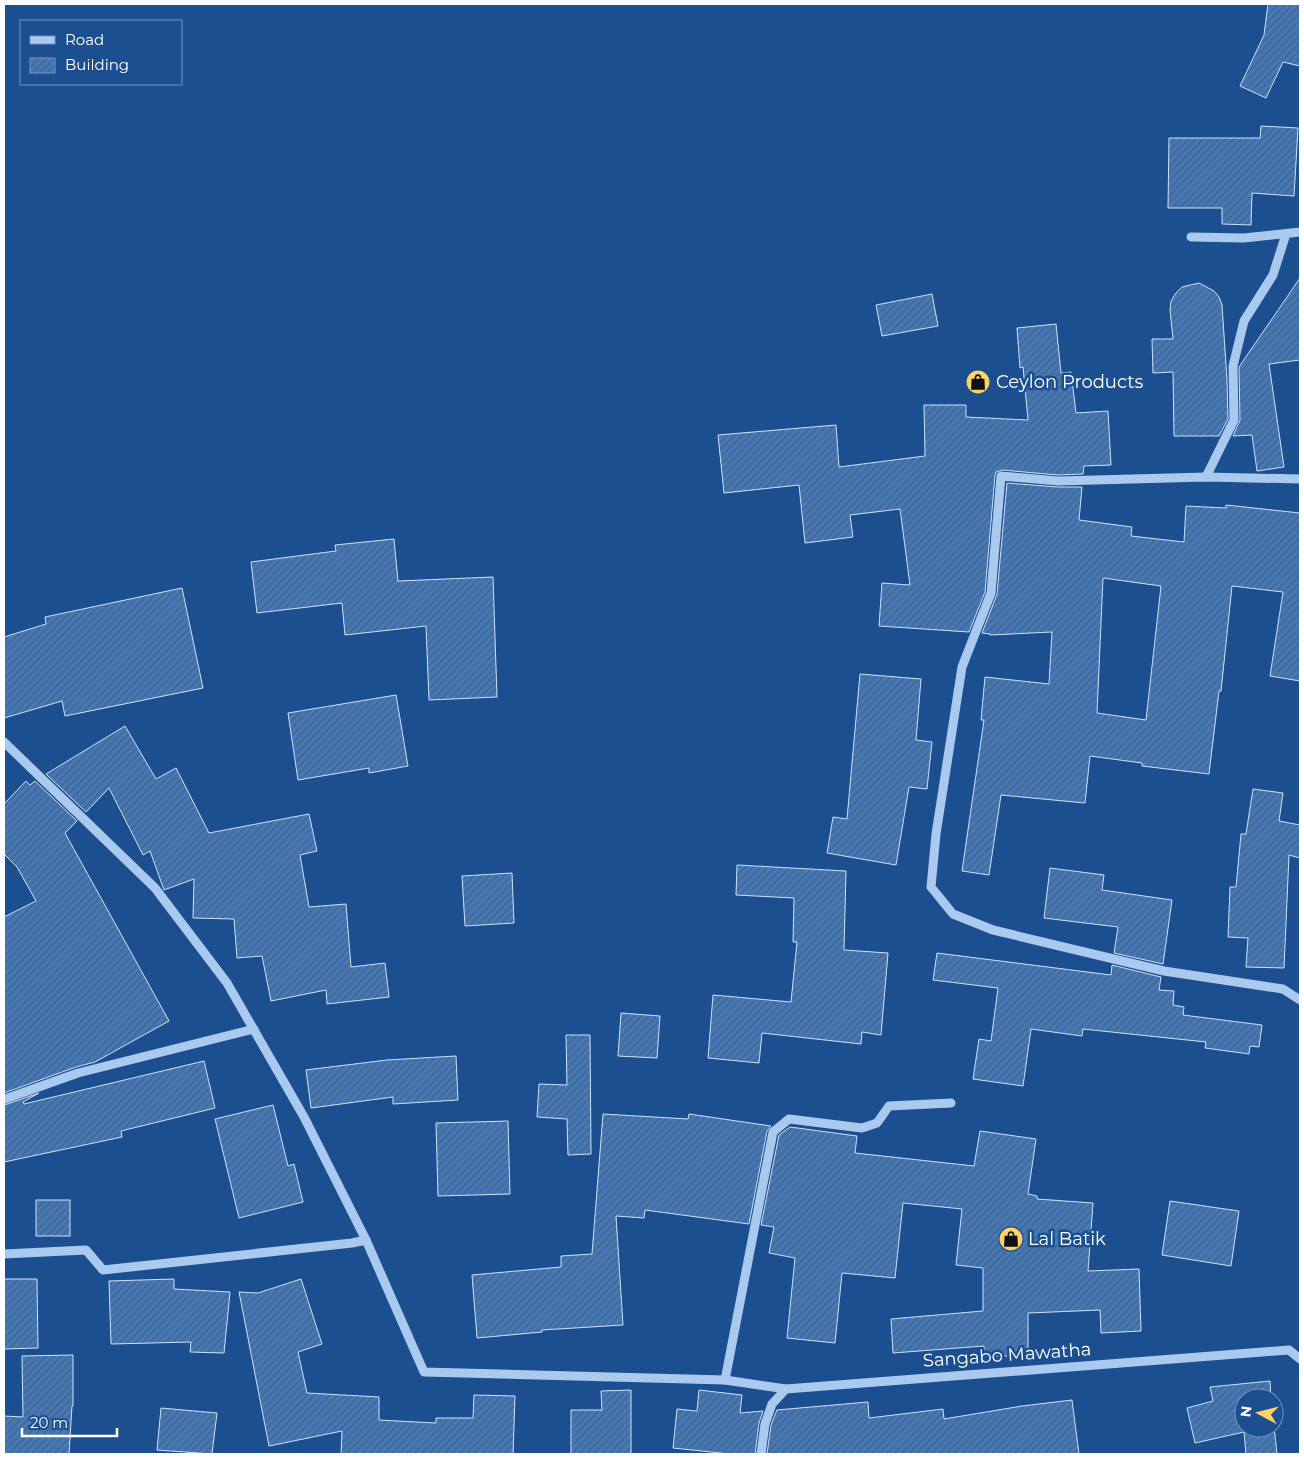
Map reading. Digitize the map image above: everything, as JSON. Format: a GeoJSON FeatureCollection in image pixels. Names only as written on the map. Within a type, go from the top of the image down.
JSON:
{"type":"FeatureCollection","features":[{"type":"Feature","properties":{"kind":"street"},"geometry":{"type":"LineString","coordinates":[[1191,237],[1244,238],[1300,232]]}},
{"type":"Feature","properties":{"kind":"street"},"geometry":{"type":"LineString","coordinates":[[1206,477],[1234,420],[1233,366],[1244,321],[1273,275],[1286,234]]}},
{"type":"Feature","properties":{"kind":"street"},"geometry":{"type":"LineString","coordinates":[[1300,479],[1206,477],[1058,481],[1000,476],[991,594],[962,667],[936,834],[931,888],[953,914],[993,930],[1164,971],[1283,988],[1300,1000]]}},
{"type":"Feature","properties":{"kind":"street"},"geometry":{"type":"LineString","coordinates":[[4,742],[154,888],[227,983],[304,1117],[366,1240],[103,1270],[86,1250],[4,1254]]}},
{"type":"Feature","properties":{"kind":"street"},"geometry":{"type":"LineString","coordinates":[[6,1099],[78,1073],[254,1029]]}},
{"type":"Feature","properties":{"kind":"street"},"geometry":{"type":"LineString","coordinates":[[725,1380],[774,1132],[789,1118],[862,1128],[876,1123],[889,1106],[951,1103]]}},
{"type":"Feature","properties":{"kind":"street","name":"Sangabo Mawatha"},"geometry":{"type":"LineString","coordinates":[[366,1240],[424,1372],[725,1380],[786,1389],[1289,1350],[1300,1359]]}},
{"type":"Feature","properties":{"kind":"street"},"geometry":{"type":"LineString","coordinates":[[762,1454],[765,1424],[772,1404],[786,1389]]}},
{"type":"Feature","properties":{"kind":"building"},"geometry":{"type":"Polygon","coordinates":[[[1268,4],[1300,4],[1300,66],[1283,62],[1266,98],[1240,86],[1264,35],[1268,4]]]}},
{"type":"Feature","properties":{"kind":"building"},"geometry":{"type":"Polygon","coordinates":[[[1261,126],[1298,128],[1294,196],[1252,193],[1251,225],[1222,224],[1222,208],[1168,208],[1169,138],[1260,138],[1261,126]]]}},
{"type":"Feature","properties":{"kind":"building"},"geometry":{"type":"Polygon","coordinates":[[[1300,278],[1300,360],[1269,364],[1284,467],[1257,471],[1252,435],[1233,436],[1240,420],[1239,367],[1300,278]]]}},
{"type":"Feature","properties":{"kind":"building"},"geometry":{"type":"Polygon","coordinates":[[[1199,283],[1214,291],[1222,305],[1228,419],[1219,436],[1174,436],[1173,372],[1153,373],[1152,339],[1173,339],[1171,301],[1182,287],[1199,283]]]}},
{"type":"Feature","properties":{"kind":"building"},"geometry":{"type":"Polygon","coordinates":[[[932,294],[938,326],[882,336],[876,305],[932,294]]]}},
{"type":"Feature","properties":{"kind":"building"},"geometry":{"type":"Polygon","coordinates":[[[1056,324],[1061,373],[1071,372],[1076,413],[1108,411],[1111,465],[1084,466],[1083,474],[1058,475],[1002,470],[996,472],[985,592],[969,632],[879,626],[882,583],[910,585],[900,509],[850,515],[853,537],[805,543],[799,485],[724,493],[718,435],[836,425],[839,467],[925,456],[924,405],[966,405],[966,417],[1028,420],[1023,367],[1020,368],[1017,328],[1056,324]]]}},
{"type":"Feature","properties":{"kind":"building"},"geometry":{"type":"Polygon","coordinates":[[[1007,483],[1082,487],[1079,520],[1132,527],[1131,536],[1184,542],[1186,506],[1226,508],[1226,505],[1300,513],[1300,681],[1270,676],[1283,592],[1232,586],[1221,691],[1219,691],[1209,774],[1142,766],[1142,763],[1090,756],[1085,803],[1001,795],[989,875],[962,871],[984,720],[981,720],[985,677],[1049,684],[1052,632],[990,635],[982,633],[997,594],[1007,483]],[[1103,578],[1097,713],[1146,720],[1161,586],[1103,578]]]}},
{"type":"Feature","properties":{"kind":"building"},"geometry":{"type":"Polygon","coordinates":[[[394,539],[398,581],[493,577],[497,697],[429,700],[426,626],[345,635],[342,603],[257,613],[251,562],[336,551],[335,545],[394,539]]]}},
{"type":"Feature","properties":{"kind":"building"},"geometry":{"type":"Polygon","coordinates":[[[182,588],[203,688],[65,716],[62,701],[4,718],[4,637],[46,624],[45,617],[182,588]]]}},
{"type":"Feature","properties":{"kind":"building"},"geometry":{"type":"Polygon","coordinates":[[[860,674],[921,679],[916,740],[932,742],[927,789],[909,787],[896,865],[827,853],[833,817],[847,819],[860,674]]]}},
{"type":"Feature","properties":{"kind":"building"},"geometry":{"type":"Polygon","coordinates":[[[396,695],[408,766],[369,773],[369,768],[298,780],[288,713],[396,695]]]}},
{"type":"Feature","properties":{"kind":"building"},"geometry":{"type":"Polygon","coordinates":[[[125,726],[156,779],[176,768],[209,833],[309,814],[317,851],[300,855],[309,907],[346,904],[351,967],[385,963],[389,997],[327,1004],[326,990],[271,1001],[262,956],[237,958],[234,919],[193,918],[194,879],[164,890],[150,851],[143,855],[109,788],[86,812],[46,774],[125,726]]]}},
{"type":"Feature","properties":{"kind":"building"},"geometry":{"type":"Polygon","coordinates":[[[26,781],[30,785],[35,781],[77,821],[65,833],[169,1021],[95,1062],[4,1093],[4,917],[36,901],[17,867],[4,854],[4,804],[26,781]]]}},
{"type":"Feature","properties":{"kind":"building"},"geometry":{"type":"Polygon","coordinates":[[[1253,789],[1283,793],[1279,821],[1300,825],[1300,858],[1289,855],[1284,968],[1246,967],[1248,938],[1228,937],[1230,887],[1236,887],[1241,834],[1246,834],[1253,789]]]}},
{"type":"Feature","properties":{"kind":"building"},"geometry":{"type":"Polygon","coordinates":[[[737,865],[846,871],[844,950],[888,953],[881,1035],[862,1032],[861,1044],[762,1033],[759,1063],[708,1058],[713,995],[791,1002],[797,942],[793,942],[794,898],[736,895],[737,865]]]}},
{"type":"Feature","properties":{"kind":"building"},"geometry":{"type":"Polygon","coordinates":[[[1050,868],[1104,875],[1102,890],[1172,900],[1163,964],[1114,953],[1118,927],[1044,918],[1050,868]]]}},
{"type":"Feature","properties":{"kind":"building"},"geometry":{"type":"Polygon","coordinates":[[[512,873],[514,923],[465,926],[462,876],[512,873]]]}},
{"type":"Feature","properties":{"kind":"building"},"geometry":{"type":"Polygon","coordinates":[[[937,953],[1111,975],[1112,965],[1161,977],[1159,990],[1174,991],[1173,1005],[1184,1007],[1183,1015],[1262,1025],[1259,1047],[1250,1046],[1249,1054],[1205,1048],[1206,1042],[1083,1029],[1082,1036],[1031,1029],[1023,1086],[973,1079],[979,1039],[991,1041],[998,988],[933,980],[937,953]]]}},
{"type":"Feature","properties":{"kind":"building"},"geometry":{"type":"Polygon","coordinates":[[[621,1013],[660,1016],[657,1058],[618,1056],[621,1013]]]}},
{"type":"Feature","properties":{"kind":"building"},"geometry":{"type":"Polygon","coordinates":[[[566,1035],[590,1035],[591,1154],[568,1155],[567,1119],[537,1117],[539,1084],[567,1085],[566,1035]]]}},
{"type":"Feature","properties":{"kind":"building"},"geometry":{"type":"Polygon","coordinates":[[[456,1056],[458,1100],[393,1104],[393,1097],[311,1108],[306,1070],[387,1060],[456,1056]]]}},
{"type":"Feature","properties":{"kind":"building"},"geometry":{"type":"Polygon","coordinates":[[[204,1061],[215,1108],[121,1131],[122,1137],[4,1162],[4,1105],[39,1093],[23,1102],[24,1104],[204,1061]]]}},
{"type":"Feature","properties":{"kind":"building"},"geometry":{"type":"Polygon","coordinates":[[[273,1105],[288,1166],[294,1164],[303,1202],[239,1218],[215,1119],[273,1105]]]}},
{"type":"Feature","properties":{"kind":"building"},"geometry":{"type":"Polygon","coordinates":[[[603,1114],[688,1119],[689,1114],[771,1126],[767,1131],[749,1224],[645,1210],[644,1218],[616,1216],[623,1325],[542,1330],[542,1332],[477,1338],[472,1275],[561,1267],[561,1256],[592,1254],[603,1114]]]}},
{"type":"Feature","properties":{"kind":"building"},"geometry":{"type":"Polygon","coordinates":[[[508,1121],[510,1194],[438,1196],[436,1123],[508,1121]]]}},
{"type":"Feature","properties":{"kind":"building"},"geometry":{"type":"Polygon","coordinates":[[[790,1127],[857,1136],[855,1153],[974,1166],[980,1131],[1036,1139],[1028,1194],[1037,1196],[1037,1199],[1093,1203],[1088,1271],[1139,1269],[1141,1331],[1101,1333],[1100,1310],[1028,1313],[1028,1356],[984,1356],[984,1346],[893,1353],[891,1319],[983,1311],[983,1268],[956,1265],[962,1209],[903,1203],[895,1278],[842,1273],[835,1343],[787,1338],[795,1258],[769,1253],[774,1227],[761,1225],[779,1135],[790,1127]]]}},
{"type":"Feature","properties":{"kind":"building"},"geometry":{"type":"Polygon","coordinates":[[[36,1200],[70,1200],[70,1236],[36,1236],[36,1200]]]}},
{"type":"Feature","properties":{"kind":"building"},"geometry":{"type":"Polygon","coordinates":[[[1170,1201],[1239,1211],[1231,1266],[1162,1255],[1170,1201]]]}},
{"type":"Feature","properties":{"kind":"building"},"geometry":{"type":"Polygon","coordinates":[[[4,1279],[37,1279],[38,1348],[4,1349],[4,1279]]]}},
{"type":"Feature","properties":{"kind":"building"},"geometry":{"type":"Polygon","coordinates":[[[174,1279],[174,1289],[230,1292],[224,1353],[190,1352],[191,1342],[111,1344],[109,1281],[174,1279]]]}},
{"type":"Feature","properties":{"kind":"building"},"geometry":{"type":"Polygon","coordinates":[[[301,1279],[322,1344],[298,1352],[307,1393],[379,1397],[379,1420],[436,1423],[436,1418],[473,1418],[474,1395],[515,1396],[513,1454],[341,1454],[342,1431],[269,1446],[239,1292],[258,1293],[301,1279]]]}},
{"type":"Feature","properties":{"kind":"building"},"geometry":{"type":"Polygon","coordinates":[[[73,1355],[73,1406],[69,1454],[4,1454],[4,1416],[23,1417],[22,1356],[73,1355]]]}},
{"type":"Feature","properties":{"kind":"building"},"geometry":{"type":"Polygon","coordinates":[[[1270,1381],[1270,1388],[1234,1388],[1234,1434],[1195,1443],[1187,1408],[1213,1401],[1210,1387],[1270,1381]]]}},
{"type":"Feature","properties":{"kind":"building"},"geometry":{"type":"Polygon","coordinates":[[[631,1390],[631,1454],[571,1454],[571,1410],[602,1410],[601,1391],[631,1390]]]}},
{"type":"Feature","properties":{"kind":"building"},"geometry":{"type":"Polygon","coordinates":[[[699,1390],[742,1395],[740,1413],[763,1411],[759,1423],[755,1454],[730,1454],[673,1448],[677,1409],[697,1411],[699,1390]]]}},
{"type":"Feature","properties":{"kind":"building"},"geometry":{"type":"Polygon","coordinates":[[[1072,1400],[1079,1454],[767,1454],[771,1425],[777,1410],[868,1402],[869,1418],[943,1409],[944,1419],[1072,1400]]]}},
{"type":"Feature","properties":{"kind":"building"},"geometry":{"type":"Polygon","coordinates":[[[161,1408],[217,1413],[212,1454],[157,1450],[161,1408]]]}},
{"type":"Feature","properties":{"kind":"building"},"geometry":{"type":"Polygon","coordinates":[[[1245,1438],[1275,1438],[1277,1454],[1246,1454],[1245,1438]]]}},
{"type":"Feature","properties":{"kind":"place","name":"Ceylon Products"},"geometry":{"type":"Point","coordinates":[978,382]}},
{"type":"Feature","properties":{"kind":"place","name":"Lal Batik"},"geometry":{"type":"Point","coordinates":[1011,1239]}}]}
